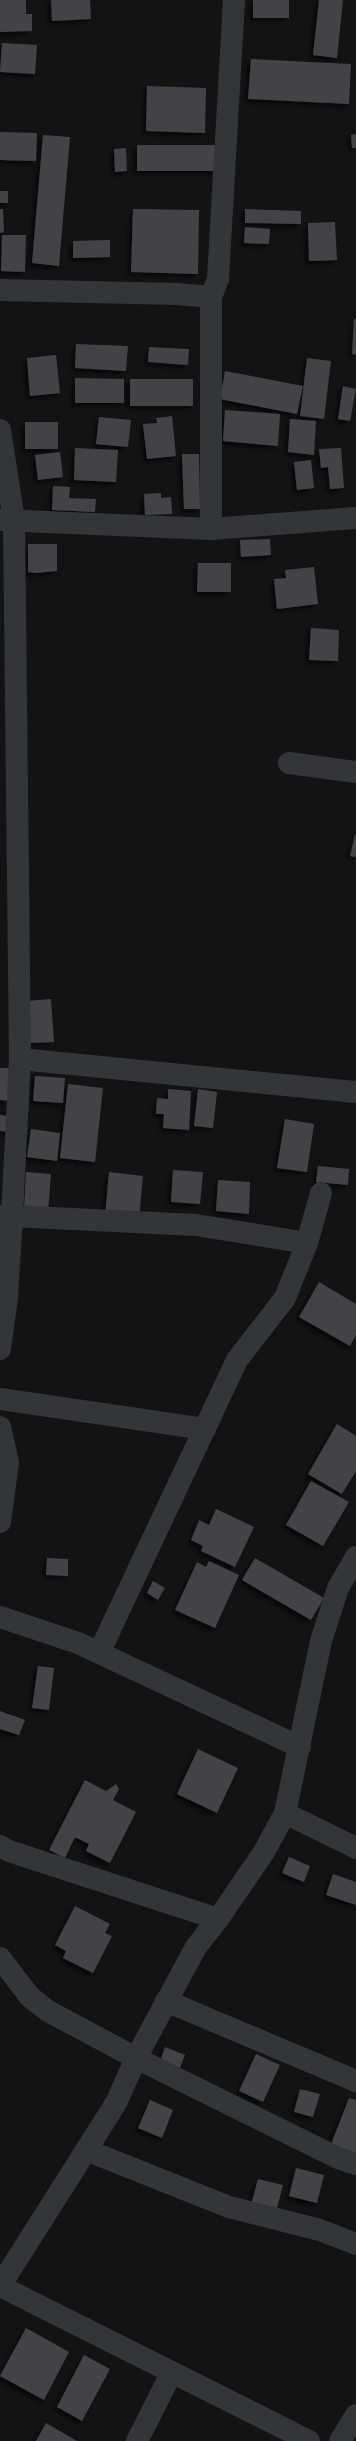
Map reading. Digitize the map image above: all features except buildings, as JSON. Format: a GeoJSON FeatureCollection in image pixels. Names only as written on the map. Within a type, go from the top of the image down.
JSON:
{"type":"FeatureCollection","features":[{"type":"Feature","properties":{"kind":"street"},"geometry":{"type":"LineString","coordinates":[[211,529],[211,297],[218,279],[234,0]]}},
{"type":"Feature","properties":{"kind":"street"},"geometry":{"type":"LineString","coordinates":[[0,290],[177,294],[211,297]]}},
{"type":"Feature","properties":{"kind":"street"},"geometry":{"type":"LineString","coordinates":[[0,430],[7,520],[9,849],[20,1059],[6,1216],[4,1297],[0,1349]]}},
{"type":"Feature","properties":{"kind":"street"},"geometry":{"type":"LineString","coordinates":[[7,520],[211,529],[356,518]]}},
{"type":"Feature","properties":{"kind":"street"},"geometry":{"type":"LineString","coordinates":[[289,763],[356,772]]}},
{"type":"Feature","properties":{"kind":"street"},"geometry":{"type":"LineString","coordinates":[[20,1059],[356,1092]]}},
{"type":"Feature","properties":{"kind":"street"},"geometry":{"type":"LineString","coordinates":[[99,1653],[237,1360],[285,1298],[307,1243],[321,1193]]}},
{"type":"Feature","properties":{"kind":"street"},"geometry":{"type":"LineString","coordinates":[[6,1216],[196,1225],[307,1243]]}},
{"type":"Feature","properties":{"kind":"street"},"geometry":{"type":"LineString","coordinates":[[0,1399],[205,1429]]}},
{"type":"Feature","properties":{"kind":"street"},"geometry":{"type":"LineString","coordinates":[[0,1427],[8,1462],[0,1522]]}},
{"type":"Feature","properties":{"kind":"street"},"geometry":{"type":"LineString","coordinates":[[309,2441],[0,2286],[116,2103],[136,2058],[196,1947],[218,1920],[264,1852],[285,1813],[300,1747],[321,1640],[338,1588],[356,1557]]}},
{"type":"Feature","properties":{"kind":"street"},"geometry":{"type":"LineString","coordinates":[[0,1617],[78,1643],[300,1747]]}},
{"type":"Feature","properties":{"kind":"street"},"geometry":{"type":"LineString","coordinates":[[285,1813],[356,1848]]}},
{"type":"Feature","properties":{"kind":"street"},"geometry":{"type":"LineString","coordinates":[[3,1854],[218,1920]]}},
{"type":"Feature","properties":{"kind":"street"},"geometry":{"type":"LineString","coordinates":[[0,1958],[30,1997],[48,2011],[136,2058],[338,2158],[356,2164]]}},
{"type":"Feature","properties":{"kind":"street"},"geometry":{"type":"LineString","coordinates":[[166,2001],[356,2081]]}},
{"type":"Feature","properties":{"kind":"street"},"geometry":{"type":"LineString","coordinates":[[86,2150],[229,2207],[320,2230],[356,2244]]}},
{"type":"Feature","properties":{"kind":"street"},"geometry":{"type":"LineString","coordinates":[[137,2441],[172,2372]]}},
{"type":"Feature","properties":{"kind":"street"},"geometry":{"type":"LineString","coordinates":[[340,2441],[356,2415]]}}]}
